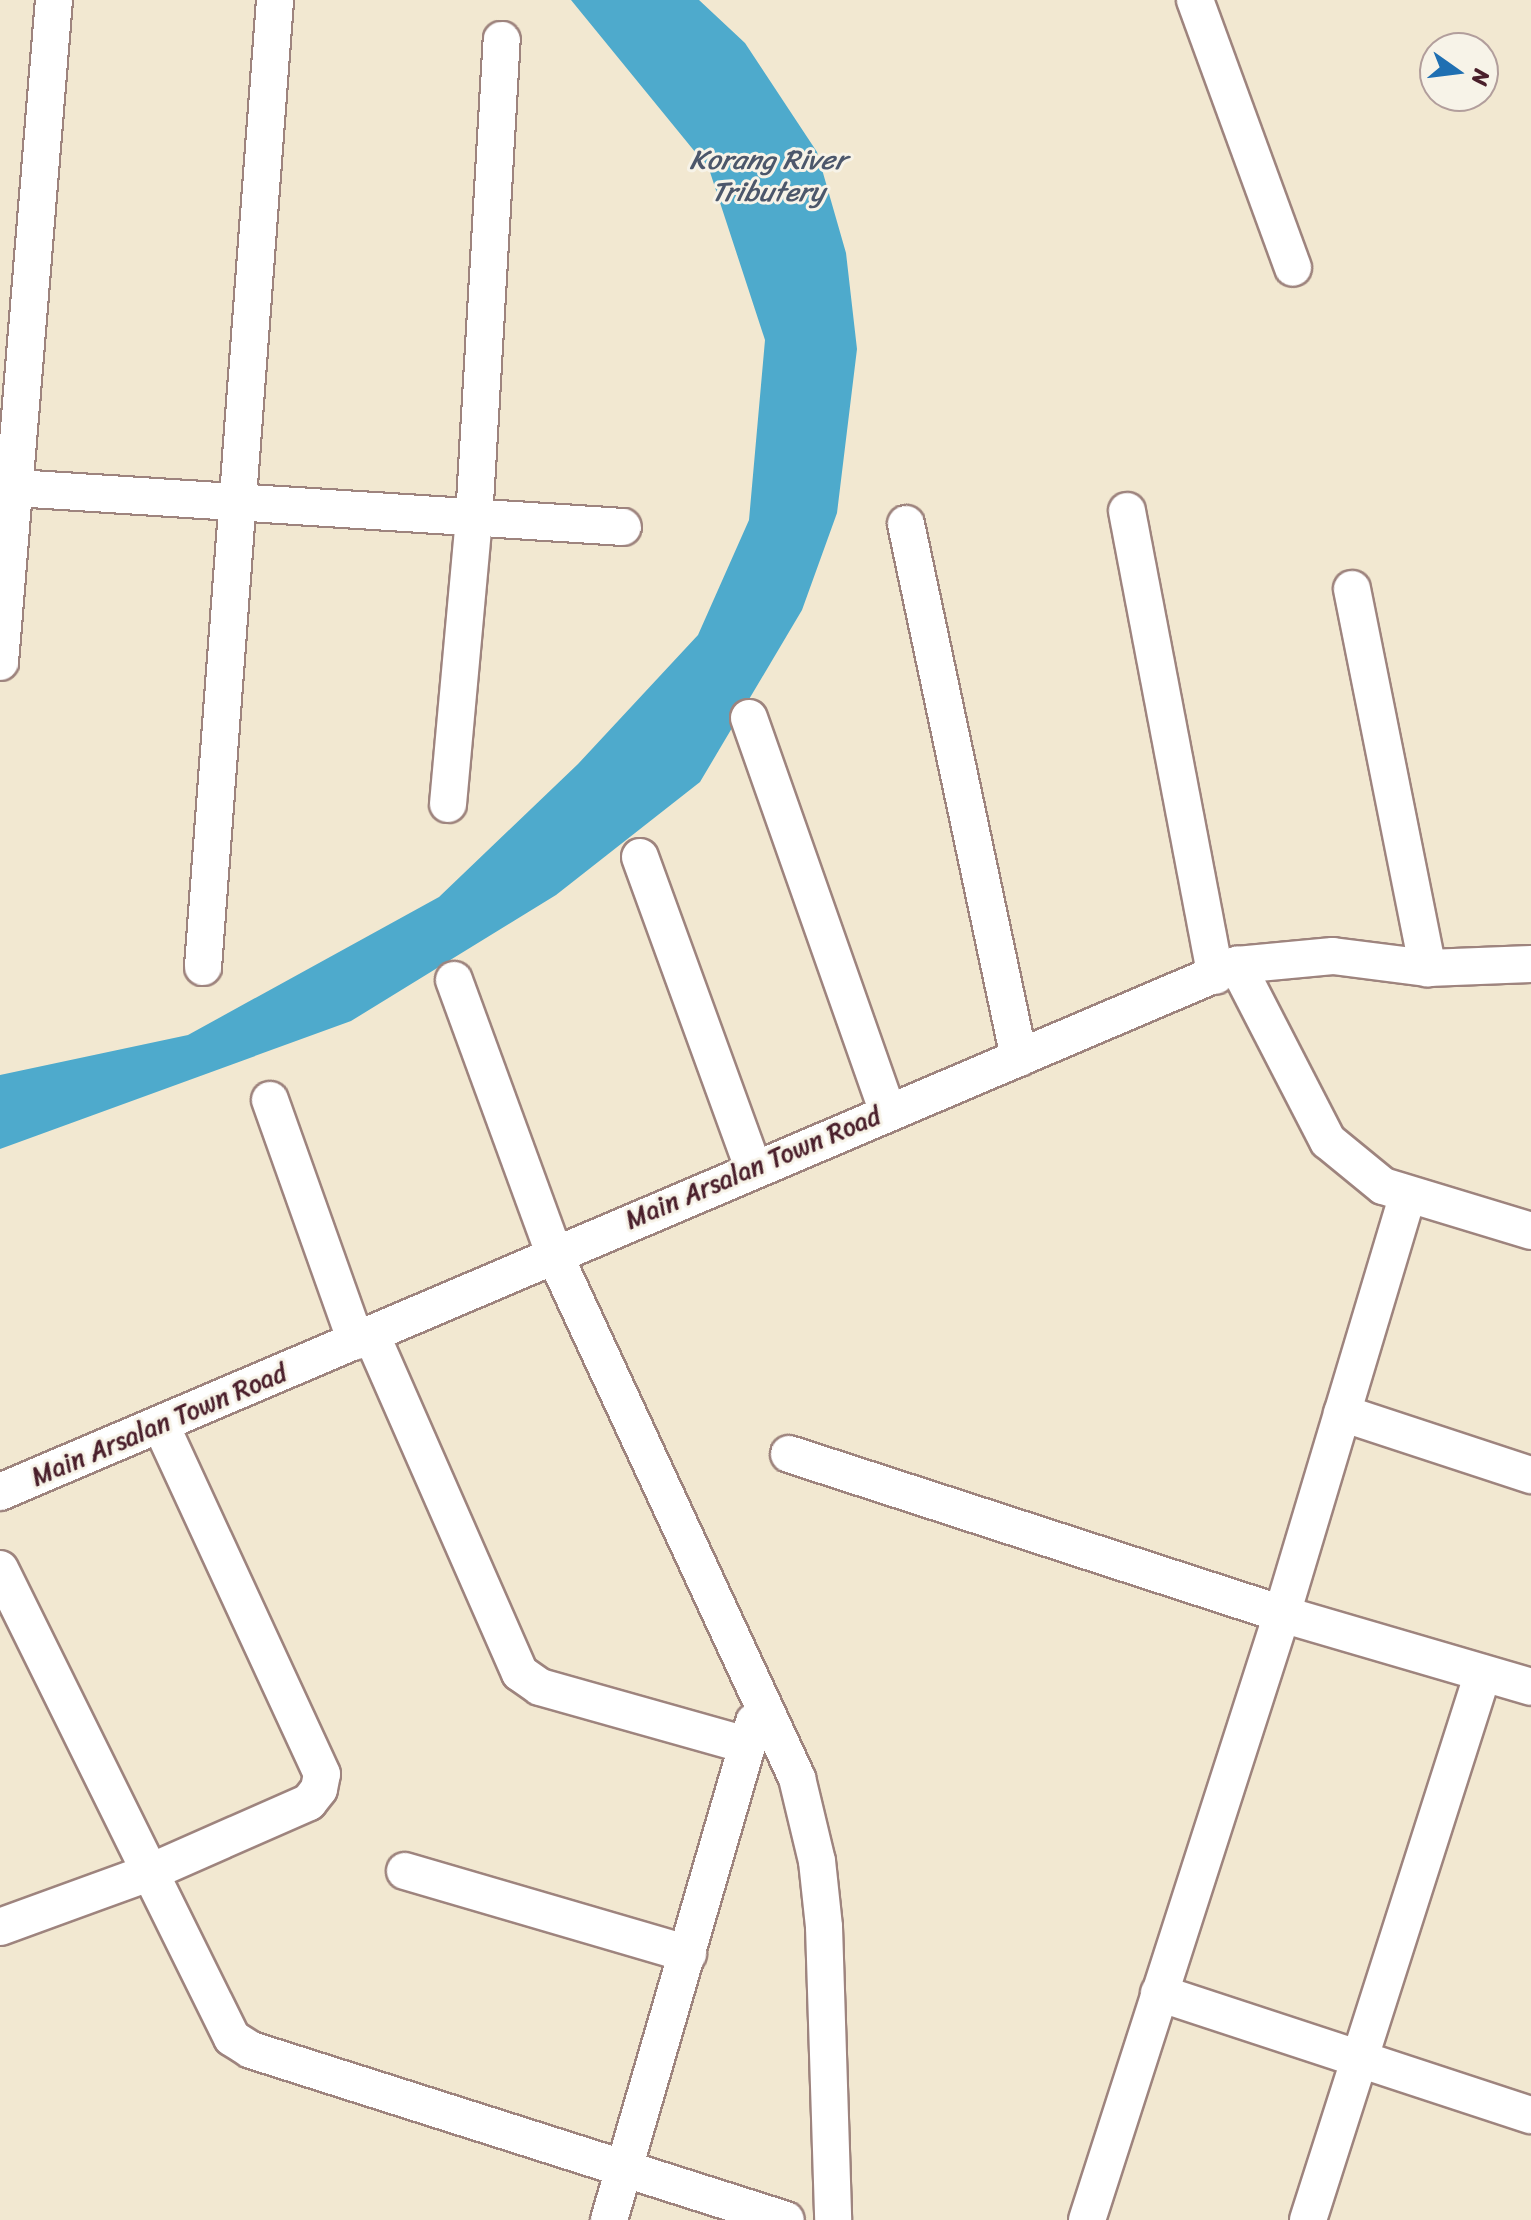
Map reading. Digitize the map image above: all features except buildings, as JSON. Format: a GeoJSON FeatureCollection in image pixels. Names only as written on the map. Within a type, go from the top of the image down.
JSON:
{"type":"FeatureCollection","features":[{"type":"Feature","properties":{"kind":"street"},"geometry":{"type":"LineString","coordinates":[[0,662],[6,488],[54,0]]}},
{"type":"Feature","properties":{"kind":"street"},"geometry":{"type":"LineString","coordinates":[[203,967],[241,501],[275,0]]}},
{"type":"Feature","properties":{"kind":"street"},"geometry":{"type":"LineString","coordinates":[[1195,0],[1293,268]]}},
{"type":"Feature","properties":{"kind":"street"},"geometry":{"type":"LineString","coordinates":[[448,804],[474,520],[502,40]]}},
{"type":"Feature","properties":{"kind":"street"},"geometry":{"type":"LineString","coordinates":[[6,488],[241,501],[474,520],[623,527]]}},
{"type":"Feature","properties":{"kind":"street"},"geometry":{"type":"LineString","coordinates":[[1127,511],[1227,970],[1328,1141],[1383,1186],[1531,1231]]}},
{"type":"Feature","properties":{"kind":"street"},"geometry":{"type":"LineString","coordinates":[[906,524],[1019,1058]]}},
{"type":"Feature","properties":{"kind":"street"},"geometry":{"type":"LineString","coordinates":[[1352,589],[1428,968]]}},
{"type":"Feature","properties":{"kind":"street"},"geometry":{"type":"LineString","coordinates":[[749,718],[887,1110]]}},
{"type":"Feature","properties":{"kind":"street"},"geometry":{"type":"LineString","coordinates":[[640,857],[753,1168]]}},
{"type":"Feature","properties":{"kind":"street","name":"Main Arsalan Town Road"},"geometry":{"type":"LineString","coordinates":[[0,1492],[364,1338],[887,1110],[1227,970],[1333,956],[1428,968],[1531,964]]}},
{"type":"Feature","properties":{"kind":"street"},"geometry":{"type":"LineString","coordinates":[[454,980],[554,1254],[797,1778],[817,1861],[824,1927],[833,2220]]}},
{"type":"Feature","properties":{"kind":"street"},"geometry":{"type":"LineString","coordinates":[[270,1100],[364,1338],[520,1673],[540,1687],[747,1745]]}},
{"type":"Feature","properties":{"kind":"street"},"geometry":{"type":"LineString","coordinates":[[1087,2220],[1282,1614],[1408,1194]]}},
{"type":"Feature","properties":{"kind":"street"},"geometry":{"type":"LineString","coordinates":[[1342,1413],[1531,1475]]}},
{"type":"Feature","properties":{"kind":"street"},"geometry":{"type":"LineString","coordinates":[[0,1927],[146,1874],[309,1802],[322,1774],[161,1425]]}},
{"type":"Feature","properties":{"kind":"street"},"geometry":{"type":"LineString","coordinates":[[789,1454],[1282,1614],[1531,1687]]}},
{"type":"Feature","properties":{"kind":"street"},"geometry":{"type":"LineString","coordinates":[[0,1569],[146,1874],[232,2038],[251,2050],[786,2220]]}},
{"type":"Feature","properties":{"kind":"street"},"geometry":{"type":"LineString","coordinates":[[1308,2220],[1483,1673]]}},
{"type":"Feature","properties":{"kind":"street"},"geometry":{"type":"LineString","coordinates":[[609,2220],[761,1700]]}},
{"type":"Feature","properties":{"kind":"street"},"geometry":{"type":"LineString","coordinates":[[405,1871],[688,1954]]}},
{"type":"Feature","properties":{"kind":"street"},"geometry":{"type":"LineString","coordinates":[[1159,1993],[1531,2115]]}},
{"type":"Feature","properties":{"kind":"water","name":"Korang River Tributery"},"geometry":{"type":"Polygon","coordinates":[[[571,0],[699,0],[745,43],[817,152],[846,253],[857,349],[837,513],[802,610],[700,782],[556,895],[351,1021],[0,1149],[0,1075],[188,1035],[439,897],[578,764],[698,635],[749,520],[765,340],[709,169],[571,0]]]}}]}
